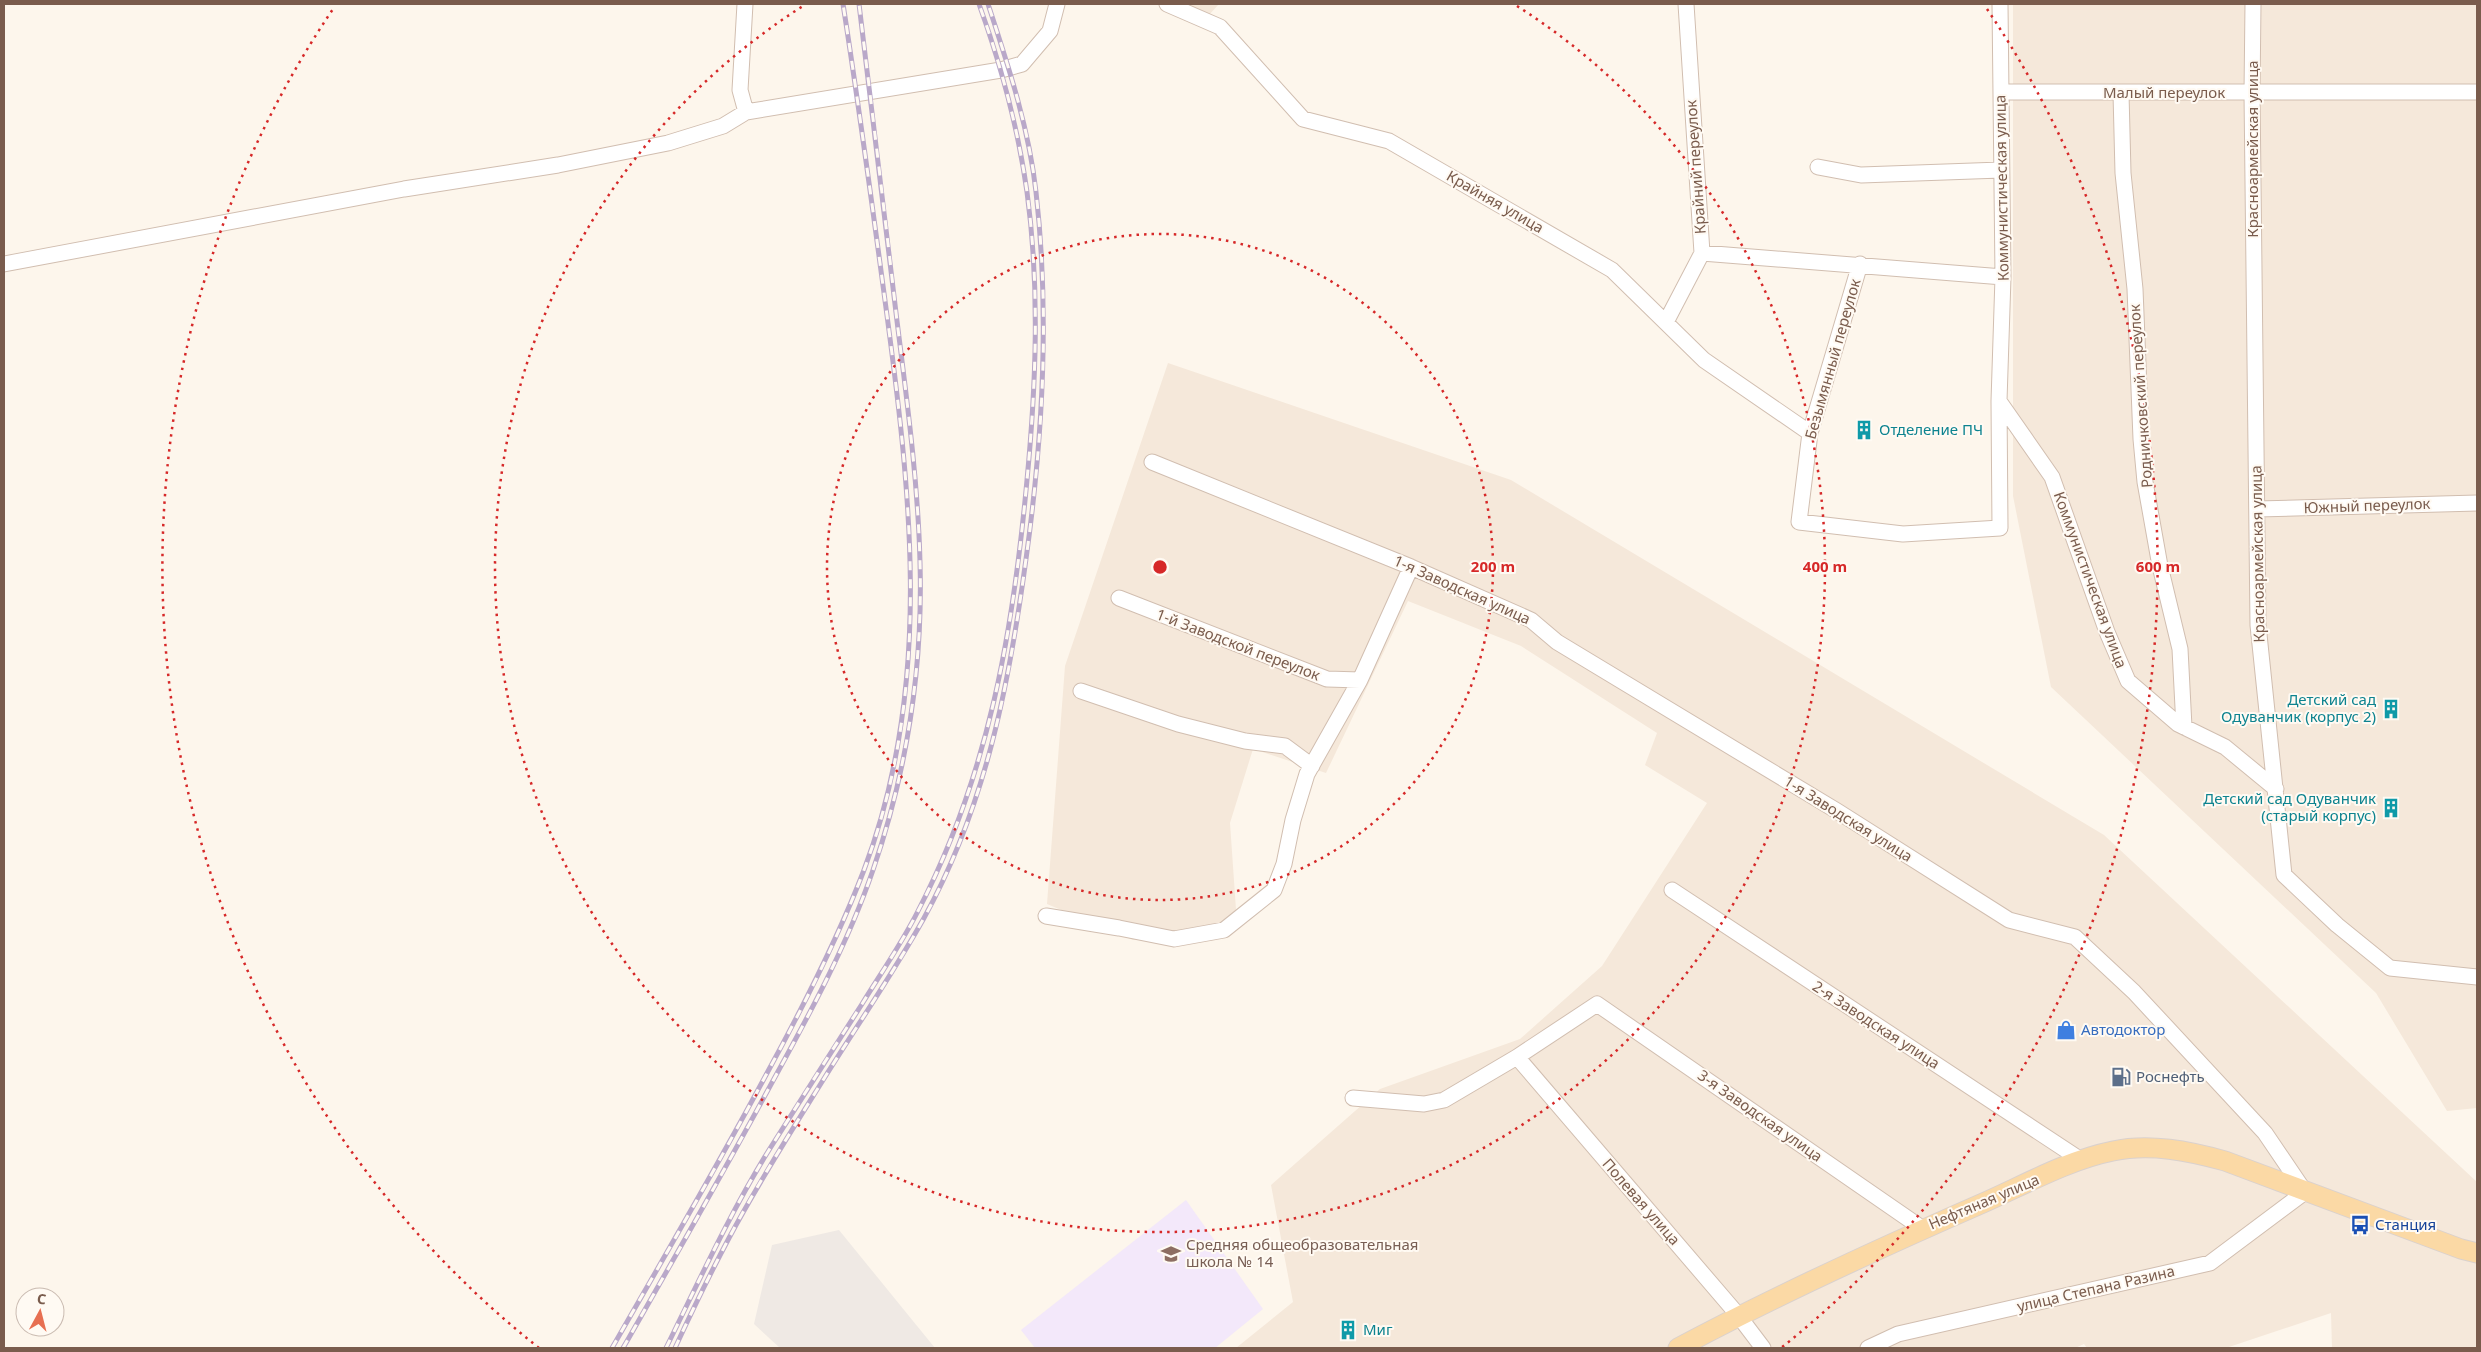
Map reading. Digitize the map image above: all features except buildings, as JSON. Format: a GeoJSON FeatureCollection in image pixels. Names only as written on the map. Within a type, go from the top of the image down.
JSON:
{"type":"FeatureCollection","features":[{"type":"Feature","properties":{"kind":"main road","name":"Нефтяная улица"},"geometry":{"type":"LineString","coordinates":[[1678,1348],[1738,1315],[1922,1229],[2081,1160],[2113,1150],[2140,1148],[2195,1153],[2225,1161],[2305,1192]]}},
{"type":"Feature","properties":{"kind":"main road"},"geometry":{"type":"LineString","coordinates":[[2305,1192],[2461,1249],[2477,1253]]}},
{"type":"Feature","properties":{"kind":"street"},"geometry":{"type":"LineString","coordinates":[[745,4],[740,90],[746,112]]}},
{"type":"Feature","properties":{"kind":"street"},"geometry":{"type":"LineString","coordinates":[[4,264],[404,189],[558,165],[668,143],[723,126],[746,112],[870,93],[1022,64],[1050,31],[1056,4]]}},
{"type":"Feature","properties":{"kind":"street","name":"Крайняя улица"},"geometry":{"type":"LineString","coordinates":[[1167,4],[1220,27],[1303,119],[1389,141],[1612,270],[1704,360],[1810,433]]}},
{"type":"Feature","properties":{"kind":"street","name":"Крайний переулок"},"geometry":{"type":"LineString","coordinates":[[1666,322],[1702,253],[1686,4]]}},
{"type":"Feature","properties":{"kind":"street","name":"Коммунистическая улица"},"geometry":{"type":"LineString","coordinates":[[2000,4],[2003,277],[1999,401],[2000,528]]}},
{"type":"Feature","properties":{"kind":"street","name":"Красноармейская улица"},"geometry":{"type":"LineString","coordinates":[[2253,4],[2252,93],[2258,626],[2284,875],[2337,926],[2390,968],[2477,977]]}},
{"type":"Feature","properties":{"kind":"street","name":"Малый переулок"},"geometry":{"type":"LineString","coordinates":[[2001,92],[2477,92]]}},
{"type":"Feature","properties":{"kind":"street","name":"Родничковский переулок"},"geometry":{"type":"LineString","coordinates":[[2121,93],[2123,173],[2135,289],[2144,474],[2160,566],[2180,649],[2184,727]]}},
{"type":"Feature","properties":{"kind":"street"},"geometry":{"type":"LineString","coordinates":[[1818,167],[1861,175],[2001,170]]}},
{"type":"Feature","properties":{"kind":"street","name":"Безымянный переулок"},"geometry":{"type":"LineString","coordinates":[[1702,253],[1860,264],[2003,277]]}},
{"type":"Feature","properties":{"kind":"street","name":"Безымянный переулок"},"geometry":{"type":"LineString","coordinates":[[1860,264],[1810,433],[1799,522],[1903,534],[2000,528]]}},
{"type":"Feature","properties":{"kind":"street","name":"Коммунистическая улица"},"geometry":{"type":"LineString","coordinates":[[1999,401],[2052,476],[2107,632],[2128,681],[2178,724],[2225,746],[2276,790]]}},
{"type":"Feature","properties":{"kind":"street","name":"1-я Заводская улица"},"geometry":{"type":"LineString","coordinates":[[1152,462],[1411,567],[1531,620],[1557,642],[1837,811],[2009,920],[2075,936],[2134,992],[2265,1133],[2305,1192]]}},
{"type":"Feature","properties":{"kind":"street","name":"Южный переулок"},"geometry":{"type":"LineString","coordinates":[[2257,509],[2477,503]]}},
{"type":"Feature","properties":{"kind":"street"},"geometry":{"type":"LineString","coordinates":[[1046,916],[1174,939],[1224,930],[1274,890],[1284,864],[1293,820],[1307,774],[1360,680],[1411,567]]}},
{"type":"Feature","properties":{"kind":"street","name":"1-й Заводской переулок"},"geometry":{"type":"LineString","coordinates":[[1119,598],[1327,679],[1360,680]]}},
{"type":"Feature","properties":{"kind":"street"},"geometry":{"type":"LineString","coordinates":[[1081,690],[1178,724],[1245,741],[1284,746],[1312,766]]}},
{"type":"Feature","properties":{"kind":"street","name":"2-я Заводская улица"},"geometry":{"type":"LineString","coordinates":[[1672,890],[2081,1160]]}},
{"type":"Feature","properties":{"kind":"street","name":"3-я Заводская улица"},"geometry":{"type":"LineString","coordinates":[[1517,1057],[1597,1004],[1922,1229]]}},
{"type":"Feature","properties":{"kind":"street"},"geometry":{"type":"LineString","coordinates":[[1353,1098],[1424,1104],[1444,1100],[1517,1057]]}},
{"type":"Feature","properties":{"kind":"street","name":"Полевая улица"},"geometry":{"type":"LineString","coordinates":[[1517,1057],[1738,1315],[1762,1348]]}},
{"type":"Feature","properties":{"kind":"street","name":"улица Степана Разина"},"geometry":{"type":"LineString","coordinates":[[1868,1348],[1898,1334],[2210,1263],[2305,1192]]}},
{"type":"Feature","properties":{"kind":"shaded area"},"geometry":{"type":"Polygon","coordinates":[[[1188,4],[1219,4],[1208,16],[1188,4]]]}},
{"type":"Feature","properties":{"kind":"shaded area"},"geometry":{"type":"Polygon","coordinates":[[[2013,4],[2477,4],[2477,1108],[2447,1111],[2376,993],[2051,687],[2013,496],[2013,4]]]}},
{"type":"Feature","properties":{"kind":"shaded area"},"geometry":{"type":"Polygon","coordinates":[[[1168,363],[1511,480],[2104,835],[2477,1182],[2477,1348],[2332,1348],[2331,1313],[2226,1348],[2087,1348],[2084,1344],[2075,1348],[1236,1348],[1293,1302],[1271,1185],[1380,1089],[1520,1039],[1602,966],[1707,803],[1645,765],[1657,733],[1521,646],[1408,601],[1326,773],[1253,749],[1230,823],[1237,924],[1133,940],[1047,904],[1065,666],[1168,363]]]}},
{"type":"Feature","properties":{"kind":"shaded area","name":"Средняя общеобразовательная школа № 14"},"geometry":{"type":"Polygon","coordinates":[[[1186,1200],[1263,1309],[1215,1348],[1035,1348],[1021,1330],[1186,1200]]]}},
{"type":"Feature","properties":{"kind":"shaded area"},"geometry":{"type":"Polygon","coordinates":[[[839,1230],[935,1348],[780,1348],[754,1324],[772,1245],[839,1230]]]}},
{"type":"Feature","properties":{"kind":"railway"},"geometry":{"type":"LineString","coordinates":[[612,1348],[747,1109],[793,1025],[831,949],[864,870],[886,799],[901,728],[908,656],[910,583],[908,511],[894,365],[843,4]]}},
{"type":"Feature","properties":{"kind":"railway"},"geometry":{"type":"LineString","coordinates":[[623,1348],[751,1121],[839,954],[873,870],[885,833],[904,756],[919,640],[919,532],[908,411],[859,4]]}},
{"type":"Feature","properties":{"kind":"railway"},"geometry":{"type":"LineString","coordinates":[[666,1348],[741,1198],[769,1150],[891,958],[918,911],[963,807],[980,755],[994,701],[1014,592],[1027,480],[1033,408],[1035,300],[1031,228],[1019,144],[995,50],[979,4]]}},
{"type":"Feature","properties":{"kind":"railway"},"geometry":{"type":"LineString","coordinates":[[675,1348],[715,1265],[752,1197],[924,918],[964,832],[979,788],[1003,698],[1019,606],[1037,467],[1043,376],[1043,284],[1033,168],[1023,120],[988,4]]}},
{"type":"Feature","properties":{"kind":"place","name":"Отделение ПЧ"},"geometry":{"type":"Point","coordinates":[1864,430]}},
{"type":"Feature","properties":{"kind":"place","name":"Детский сад Одуванчик (корпус 2)"},"geometry":{"type":"Point","coordinates":[2391,709]}},
{"type":"Feature","properties":{"kind":"place","name":"Детский сад Одуванчик (старый корпус)"},"geometry":{"type":"Point","coordinates":[2391,808]}},
{"type":"Feature","properties":{"kind":"place","name":"Автодоктор"},"geometry":{"type":"Point","coordinates":[2066,1030]}},
{"type":"Feature","properties":{"kind":"place","name":"Роснефть"},"geometry":{"type":"Point","coordinates":[2121,1077]}},
{"type":"Feature","properties":{"kind":"place","name":"Станция"},"geometry":{"type":"Point","coordinates":[2360,1225]}},
{"type":"Feature","properties":{"kind":"place","name":"Средняя общеобразовательная школа № 14"},"geometry":{"type":"Point","coordinates":[1171,1254]}},
{"type":"Feature","properties":{"kind":"place","name":"Миг"},"geometry":{"type":"Point","coordinates":[1348,1330]}}]}
